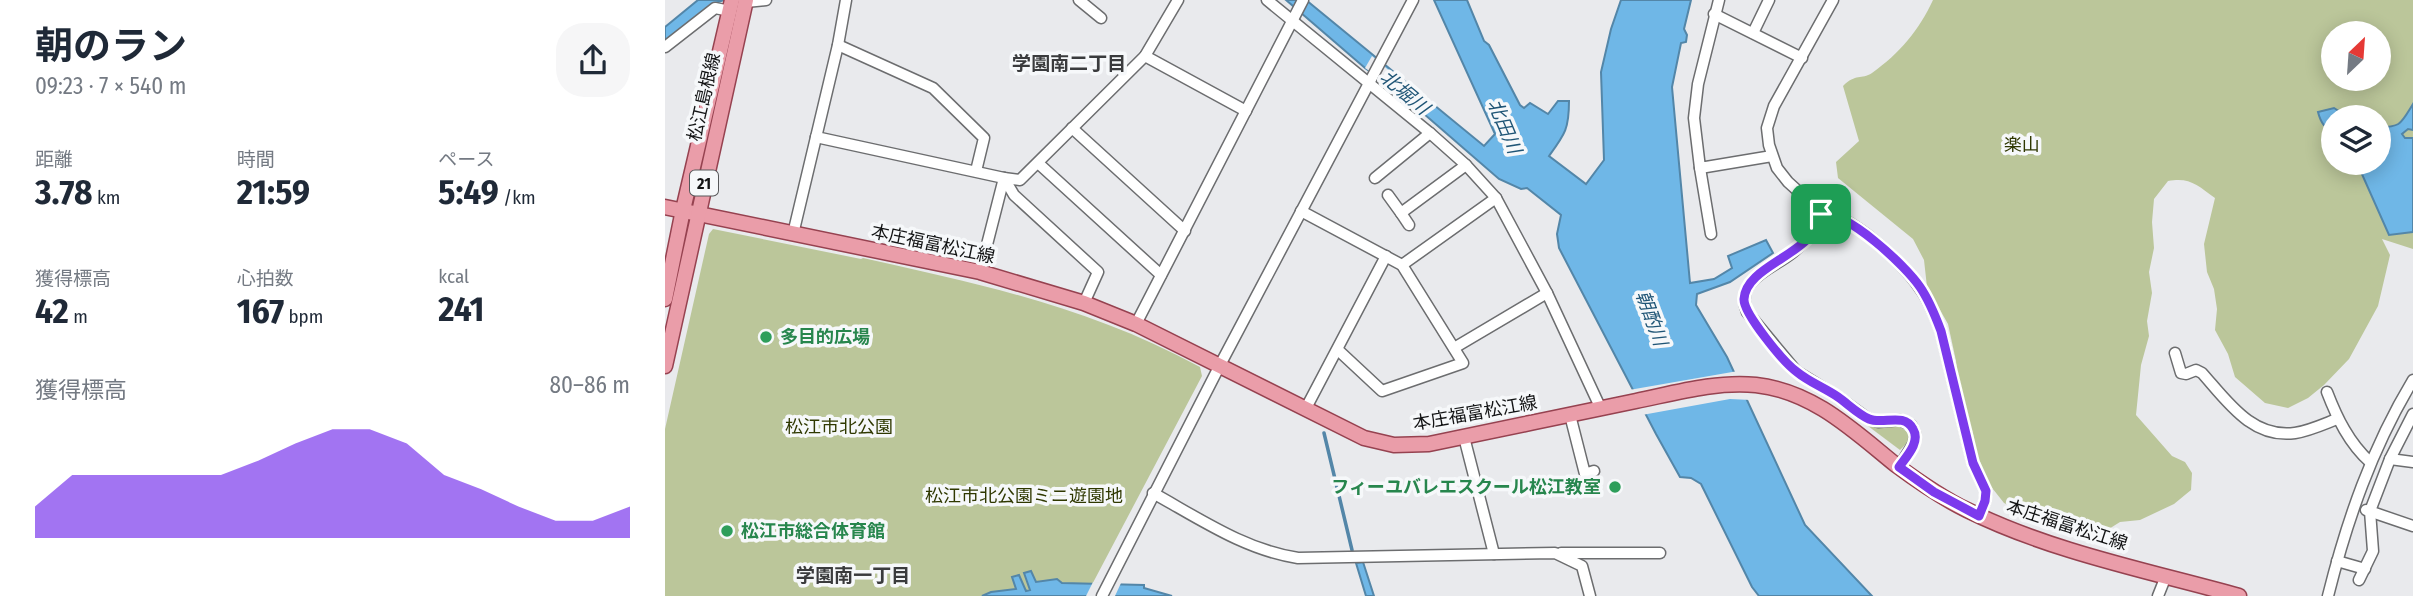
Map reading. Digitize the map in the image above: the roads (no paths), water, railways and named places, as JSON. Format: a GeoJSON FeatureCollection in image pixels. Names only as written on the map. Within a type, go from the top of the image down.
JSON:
{"type":"FeatureCollection","features":[{"type":"Feature","properties":{"kind":"main road","name":"松江島根線"},"geometry":{"type":"LineString","coordinates":[[665,299],[690,212],[738,3]]}},
{"type":"Feature","properties":{"kind":"main road","name":"本庄福富松江線"},"geometry":{"type":"LineString","coordinates":[[665,206],[979,272],[1084,303],[1136,324],[1364,438],[1394,445],[1429,444],[1464,438],[1706,387],[1754,385],[1783,390],[1813,403],[1934,492],[1979,516],[2047,542],[2239,596]]}},
{"type":"Feature","properties":{"kind":"main road","name":"松江島根線"},"geometry":{"type":"LineString","coordinates":[[665,366],[690,212]]}},
{"type":"Feature","properties":{"kind":"street"},"geometry":{"type":"LineString","coordinates":[[665,47],[715,8],[766,0]]}},
{"type":"Feature","properties":{"kind":"street"},"geometry":{"type":"LineString","coordinates":[[793,234],[838,45],[846,0]]}},
{"type":"Feature","properties":{"kind":"street"},"geometry":{"type":"LineString","coordinates":[[1079,0],[1101,18]]}},
{"type":"Feature","properties":{"kind":"street"},"geometry":{"type":"LineString","coordinates":[[816,137],[1020,180],[1145,56],[1178,0]]}},
{"type":"Feature","properties":{"kind":"street"},"geometry":{"type":"LineString","coordinates":[[1267,0],[1294,16],[1371,81],[1466,165],[1496,198],[1547,293],[1601,409]]}},
{"type":"Feature","properties":{"kind":"street"},"geometry":{"type":"LineString","coordinates":[[1136,324],[1303,0]]}},
{"type":"Feature","properties":{"kind":"street"},"geometry":{"type":"LineString","coordinates":[[1102,596],[1153,493],[1413,0]]}},
{"type":"Feature","properties":{"kind":"street"},"geometry":{"type":"LineString","coordinates":[[1710,234],[1694,118],[1698,84],[1719,0]]}},
{"type":"Feature","properties":{"kind":"street"},"geometry":{"type":"LineString","coordinates":[[1753,33],[1769,0]]}},
{"type":"Feature","properties":{"kind":"street"},"geometry":{"type":"LineString","coordinates":[[1821,214],[1783,177],[1772,156],[1767,136],[1768,121],[1777,99],[1833,0]]}},
{"type":"Feature","properties":{"kind":"street"},"geometry":{"type":"LineString","coordinates":[[1714,15],[1802,58]]}},
{"type":"Feature","properties":{"kind":"street"},"geometry":{"type":"LineString","coordinates":[[838,45],[933,89],[984,138],[976,171]]}},
{"type":"Feature","properties":{"kind":"street"},"geometry":{"type":"LineString","coordinates":[[1145,56],[1246,111]]}},
{"type":"Feature","properties":{"kind":"street"},"geometry":{"type":"LineString","coordinates":[[1072,128],[1185,231]]}},
{"type":"Feature","properties":{"kind":"street"},"geometry":{"type":"LineString","coordinates":[[1375,178],[1430,133]]}},
{"type":"Feature","properties":{"kind":"street"},"geometry":{"type":"LineString","coordinates":[[1700,168],[1772,156]]}},
{"type":"Feature","properties":{"kind":"street"},"geometry":{"type":"LineString","coordinates":[[1038,163],[1161,275]]}},
{"type":"Feature","properties":{"kind":"street"},"geometry":{"type":"LineString","coordinates":[[1401,213],[1466,165]]}},
{"type":"Feature","properties":{"kind":"street"},"geometry":{"type":"LineString","coordinates":[[979,272],[1003,178]]}},
{"type":"Feature","properties":{"kind":"street"},"geometry":{"type":"LineString","coordinates":[[1003,178],[1014,195],[1098,272],[1084,303]]}},
{"type":"Feature","properties":{"kind":"street"},"geometry":{"type":"LineString","coordinates":[[1388,195],[1409,225]]}},
{"type":"Feature","properties":{"kind":"street"},"geometry":{"type":"LineString","coordinates":[[1402,265],[1496,198]]}},
{"type":"Feature","properties":{"kind":"street"},"geometry":{"type":"LineString","coordinates":[[1301,211],[1402,265],[1463,363],[1382,391],[1338,350]]}},
{"type":"Feature","properties":{"kind":"street"},"geometry":{"type":"LineString","coordinates":[[1821,214],[1817,226],[1792,253],[1749,283],[1744,297],[1745,307],[1795,372],[1867,418],[1884,422],[1897,419],[1910,425],[1915,433],[1914,443],[1899,467]]}},
{"type":"Feature","properties":{"kind":"street"},"geometry":{"type":"LineString","coordinates":[[1821,214],[1845,219],[1894,258],[1918,285],[1934,313],[1941,331],[1973,463],[1986,491],[1979,516]]}},
{"type":"Feature","properties":{"kind":"street"},"geometry":{"type":"LineString","coordinates":[[1305,410],[1386,256]]}},
{"type":"Feature","properties":{"kind":"street"},"geometry":{"type":"LineString","coordinates":[[1454,348],[1547,293]]}},
{"type":"Feature","properties":{"kind":"street"},"geometry":{"type":"LineString","coordinates":[[2175,353],[2181,373],[2196,370],[2201,373],[2233,408],[2255,427],[2297,433],[2337,419]]}},
{"type":"Feature","properties":{"kind":"street"},"geometry":{"type":"LineString","coordinates":[[2328,596],[2354,506],[2370,462],[2413,380]]}},
{"type":"Feature","properties":{"kind":"street"},"geometry":{"type":"LineString","coordinates":[[2327,392],[2337,419],[2359,452],[2370,462]]}},
{"type":"Feature","properties":{"kind":"street"},"geometry":{"type":"LineString","coordinates":[[2337,561],[2362,574],[2374,551],[2370,511],[2390,459],[2413,414]]}},
{"type":"Feature","properties":{"kind":"street"},"geometry":{"type":"LineString","coordinates":[[1570,415],[1585,474],[1594,471]]}},
{"type":"Feature","properties":{"kind":"street"},"geometry":{"type":"LineString","coordinates":[[1464,438],[1494,554]]}},
{"type":"Feature","properties":{"kind":"street"},"geometry":{"type":"LineString","coordinates":[[2390,459],[2413,462]]}},
{"type":"Feature","properties":{"kind":"street"},"geometry":{"type":"LineString","coordinates":[[1153,493],[1249,545],[1274,555],[1298,558],[1660,553]]}},
{"type":"Feature","properties":{"kind":"street"},"geometry":{"type":"LineString","coordinates":[[2354,506],[2413,526]]}},
{"type":"Feature","properties":{"kind":"street"},"geometry":{"type":"LineString","coordinates":[[1555,553],[1582,566],[1590,596]]}},
{"type":"Feature","properties":{"kind":"street"},"geometry":{"type":"LineString","coordinates":[[2158,596],[2166,576]]}},
{"type":"Feature","properties":{"kind":"water"},"geometry":{"type":"Polygon","coordinates":[[[698,0],[724,0],[712,4],[665,43],[665,27],[698,0]]]}},
{"type":"Feature","properties":{"kind":"water"},"geometry":{"type":"Polygon","coordinates":[[[1286,0],[1306,0],[1484,146],[1495,134],[1434,0],[1467,0],[1484,41],[1489,45],[1520,105],[1524,108],[1530,103],[1548,114],[1558,101],[1569,101],[1565,131],[1549,156],[1586,184],[1604,160],[1601,72],[1621,0],[1691,0],[1684,29],[1686,42],[1681,43],[1672,87],[1690,283],[1714,279],[1732,268],[1728,256],[1766,240],[1773,253],[1730,282],[1697,294],[1696,305],[1727,357],[1805,525],[1872,596],[1759,596],[1701,484],[1691,478],[1680,477],[1559,248],[1557,234],[1561,215],[1527,188],[1521,189],[1499,179],[1286,0]]]}},
{"type":"Feature","properties":{"kind":"water"},"geometry":{"type":"Polygon","coordinates":[[[2413,104],[2413,130],[2408,129],[2402,134],[2405,138],[2413,138],[2413,232],[2389,235],[2362,175],[2391,175],[2391,126],[2400,123],[2413,104]]]}},
{"type":"Feature","properties":{"kind":"water"},"geometry":{"type":"Polygon","coordinates":[[[1363,562],[1374,596],[1366,596],[1356,563],[1363,562]]]}},
{"type":"Feature","properties":{"kind":"water"},"geometry":{"type":"Polygon","coordinates":[[[1031,571],[1036,582],[1057,579],[1062,583],[1144,585],[1144,588],[1172,596],[982,596],[991,592],[1016,589],[1012,577],[1019,575],[1026,591],[1030,590],[1024,573],[1031,571]]]}},
{"type":"Feature","properties":{"kind":"waterway"},"geometry":{"type":"LineString","coordinates":[[1324,433],[1352,550]]}},
{"type":"Feature","properties":{"kind":"place","name":"多目的広場"},"geometry":{"type":"Point","coordinates":[766,337]}},
{"type":"Feature","properties":{"kind":"place","name":"フィーユバレエスクール松江教室"},"geometry":{"type":"Point","coordinates":[1615,487]}},
{"type":"Feature","properties":{"kind":"place","name":"松江市総合体育館"},"geometry":{"type":"Point","coordinates":[727,531]}},
{"type":"Feature","properties":{"kind":"district","name":"学園南二丁目"},"geometry":{"type":"Point","coordinates":[1069,63]}},
{"type":"Feature","properties":{"kind":"district","name":"学園南一丁目"},"geometry":{"type":"Point","coordinates":[853,575]}},
{"type":"Feature","properties":{"kind":"water label","name":"北堀川"},"geometry":{"type":"Point","coordinates":[1405,92]}},
{"type":"Feature","properties":{"kind":"water label","name":"北田川"},"geometry":{"type":"Point","coordinates":[1505,126]}},
{"type":"Feature","properties":{"kind":"water label","name":"朝酌川"},"geometry":{"type":"Point","coordinates":[1652,318]}},
{"type":"Feature","properties":{"kind":"park label","name":"楽山"},"geometry":{"type":"Point","coordinates":[2022,145]}},
{"type":"Feature","properties":{"kind":"park label","name":"松江市北公園"},"geometry":{"type":"Point","coordinates":[839,427]}},
{"type":"Feature","properties":{"kind":"park label","name":"松江市北公園ミニ遊園地"},"geometry":{"type":"Point","coordinates":[1024,496]}}]}
